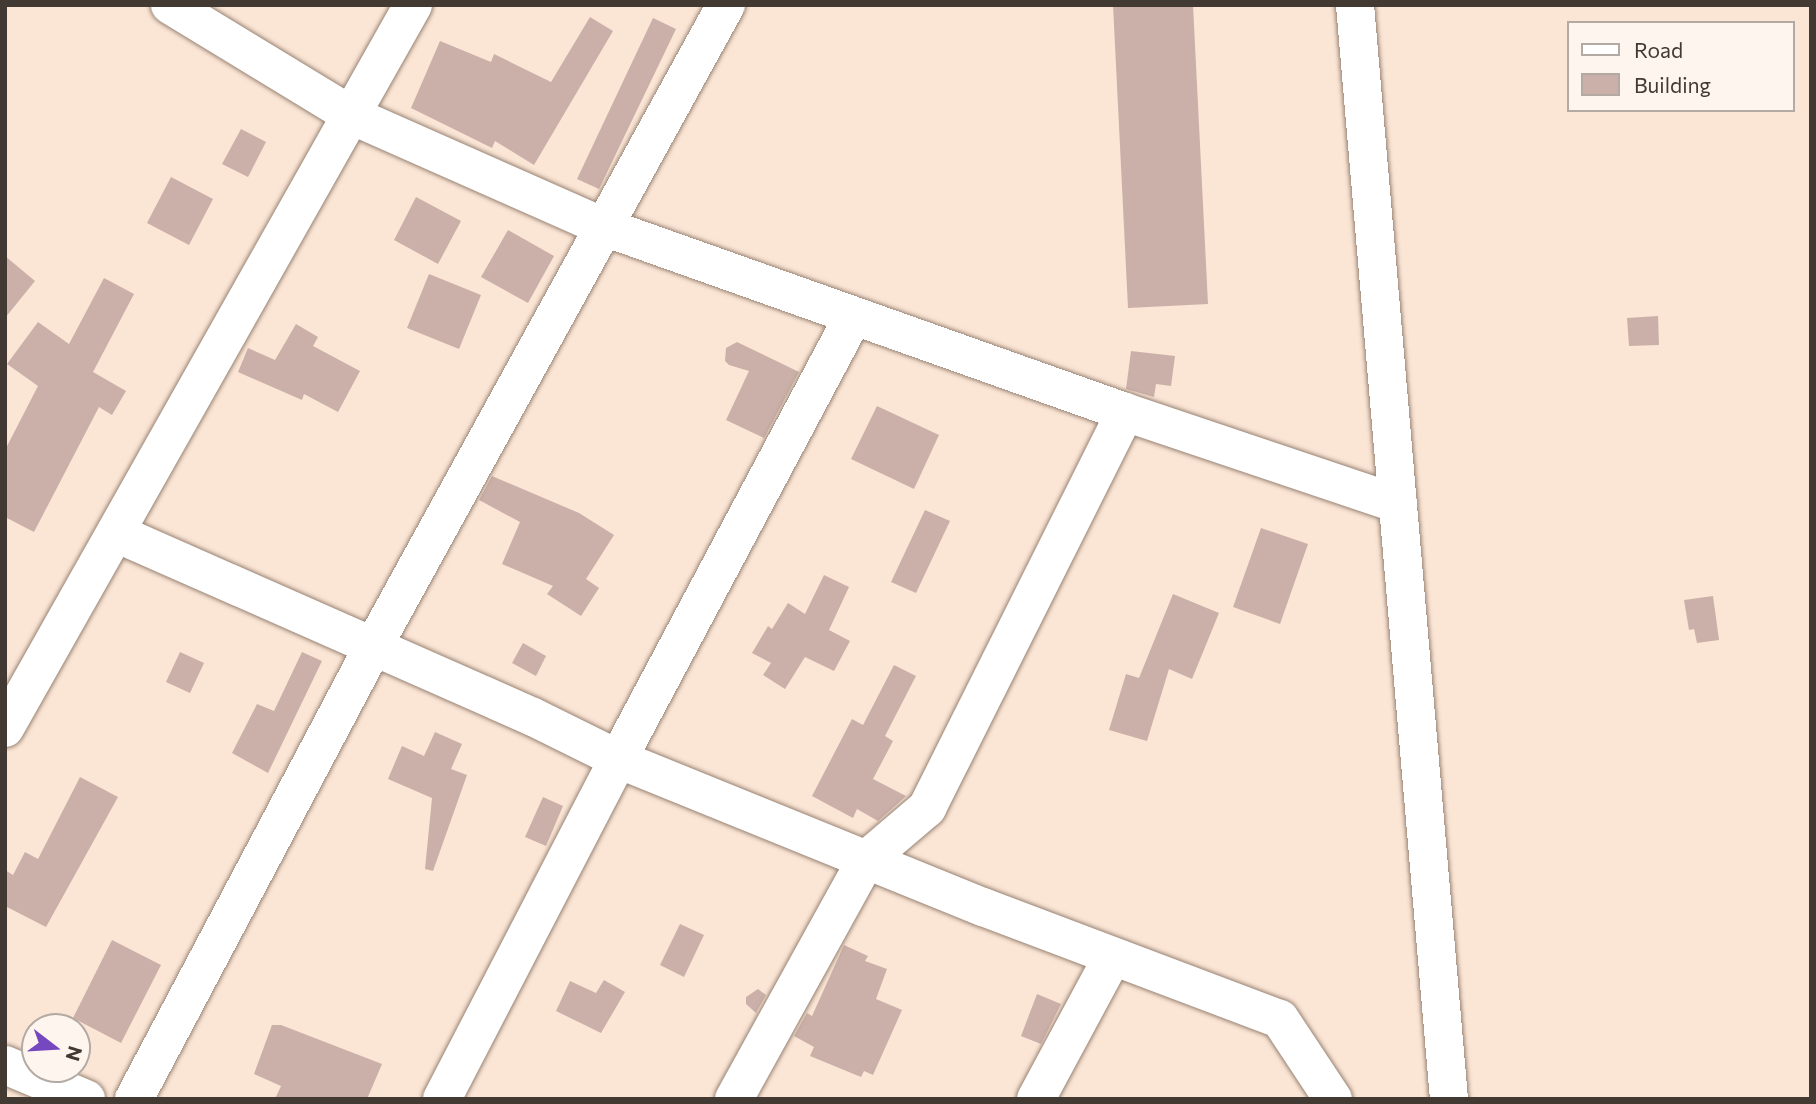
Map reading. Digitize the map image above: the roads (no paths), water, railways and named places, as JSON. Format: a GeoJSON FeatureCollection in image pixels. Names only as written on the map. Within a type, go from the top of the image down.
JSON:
{"type":"FeatureCollection","features":[{"type":"Feature","properties":{"kind":"street"},"geometry":{"type":"LineString","coordinates":[[170,5],[351,115],[604,227],[853,317],[1398,505]]}},
{"type":"Feature","properties":{"kind":"street"},"geometry":{"type":"LineString","coordinates":[[5,728],[413,5]]}},
{"type":"Feature","properties":{"kind":"street"},"geometry":{"type":"LineString","coordinates":[[134,1099],[373,647],[726,5]]}},
{"type":"Feature","properties":{"kind":"street"},"geometry":{"type":"LineString","coordinates":[[1355,5],[1449,1099]]}},
{"type":"Feature","properties":{"kind":"street"},"geometry":{"type":"LineString","coordinates":[[442,1099],[618,759],[853,317]]}},
{"type":"Feature","properties":{"kind":"street"},"geometry":{"type":"LineString","coordinates":[[734,1099],[866,860],[926,807],[1125,412]]}},
{"type":"Feature","properties":{"kind":"street"},"geometry":{"type":"LineString","coordinates":[[116,533],[533,717],[618,759],[866,860],[1280,1019],[1333,1099]]}},
{"type":"Feature","properties":{"kind":"street"},"geometry":{"type":"LineString","coordinates":[[1036,1099],[1113,956]]}},
{"type":"Feature","properties":{"kind":"street"},"geometry":{"type":"LineString","coordinates":[[5,1065],[86,1099]]}}]}
